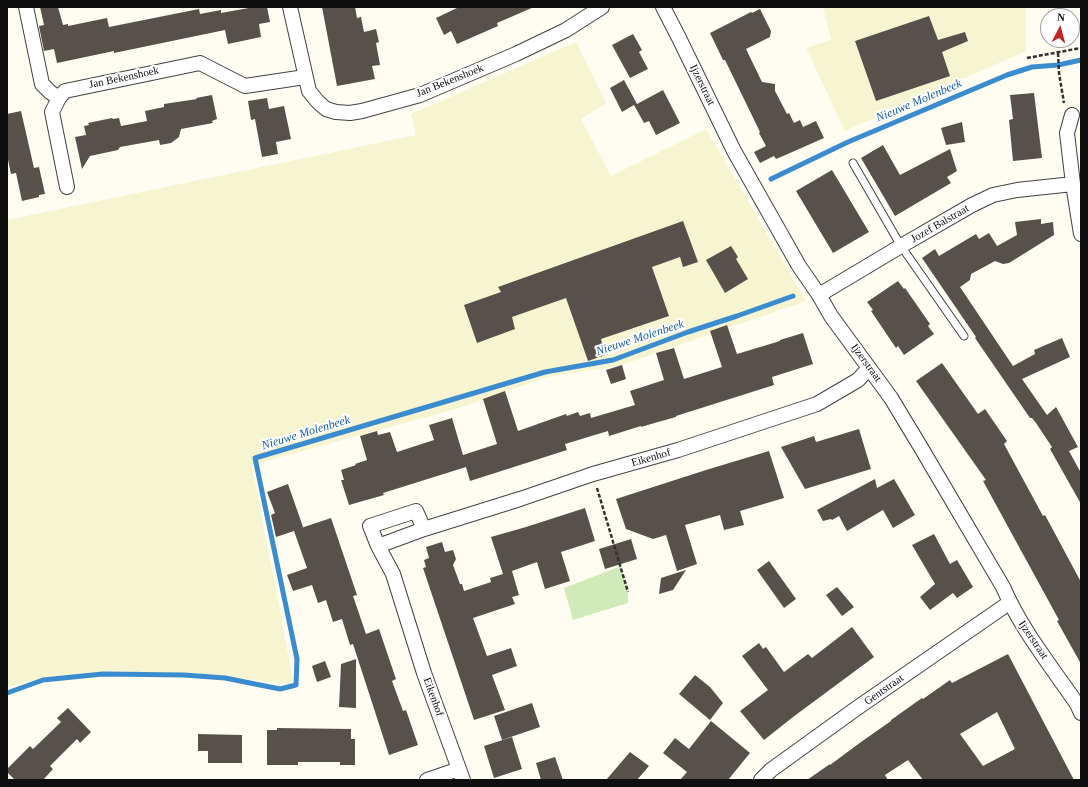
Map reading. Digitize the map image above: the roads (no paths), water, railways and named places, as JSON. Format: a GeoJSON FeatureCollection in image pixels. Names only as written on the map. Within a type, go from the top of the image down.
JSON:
{"type":"FeatureCollection","features":[{"type":"Feature","properties":{"kind":"street"},"geometry":{"type":"LineString","coordinates":[[26,7],[42,84],[59,98],[52,112],[67,187]]}},
{"type":"Feature","properties":{"kind":"street","name":"Jan Bekenshoek"},"geometry":{"type":"LineString","coordinates":[[290,7],[309,91],[326,109],[336,112],[350,113],[420,95],[510,57],[566,30],[602,7]]}},
{"type":"Feature","properties":{"kind":"street","name":"Ijzerstraat"},"geometry":{"type":"LineString","coordinates":[[663,7],[737,157],[799,266],[819,295],[831,316],[891,398],[1003,587],[1009,602],[1021,623],[1080,706]]}},
{"type":"Feature","properties":{"kind":"street","name":"Jan Bekenshoek"},"geometry":{"type":"LineString","coordinates":[[59,98],[65,91],[200,63],[245,86],[305,77]]}},
{"type":"Feature","properties":{"kind":"street"},"geometry":{"type":"LineString","coordinates":[[1072,115],[1067,132],[1081,234]]}},
{"type":"Feature","properties":{"kind":"street","name":"Jozef Balstraat"},"geometry":{"type":"LineString","coordinates":[[819,295],[972,205],[993,195],[1017,190],[1073,184]]}},
{"type":"Feature","properties":{"kind":"street","name":"Eikenhof"},"geometry":{"type":"LineString","coordinates":[[378,546],[593,474],[678,450],[817,404],[858,380],[869,368]]}},
{"type":"Feature","properties":{"kind":"street","name":"Eikenhof"},"geometry":{"type":"LineString","coordinates":[[424,530],[416,511],[370,526],[378,546],[393,574],[424,672],[461,774]]}},
{"type":"Feature","properties":{"kind":"street","name":"Gentstraat"},"geometry":{"type":"LineString","coordinates":[[761,780],[771,770],[857,708],[1009,602]]}},
{"type":"Feature","properties":{"kind":"street"},"geometry":{"type":"LineString","coordinates":[[427,780],[461,774]]}},
{"type":"Feature","properties":{"kind":"lane"},"geometry":{"type":"LineString","coordinates":[[853,163],[901,246],[964,336]]}},
{"type":"Feature","properties":{"kind":"waterway","name":"Nieuwe Molenbeek"},"geometry":{"type":"LineString","coordinates":[[771,179],[848,142],[1007,75],[1032,67],[1058,65],[1081,60]]}},
{"type":"Feature","properties":{"kind":"waterway","name":"Nieuwe Molenbeek"},"geometry":{"type":"LineString","coordinates":[[7,693],[43,680],[103,674],[184,675],[225,678],[280,689],[296,685],[297,659],[255,458],[545,372],[613,360],[688,332],[793,296]]}}]}
